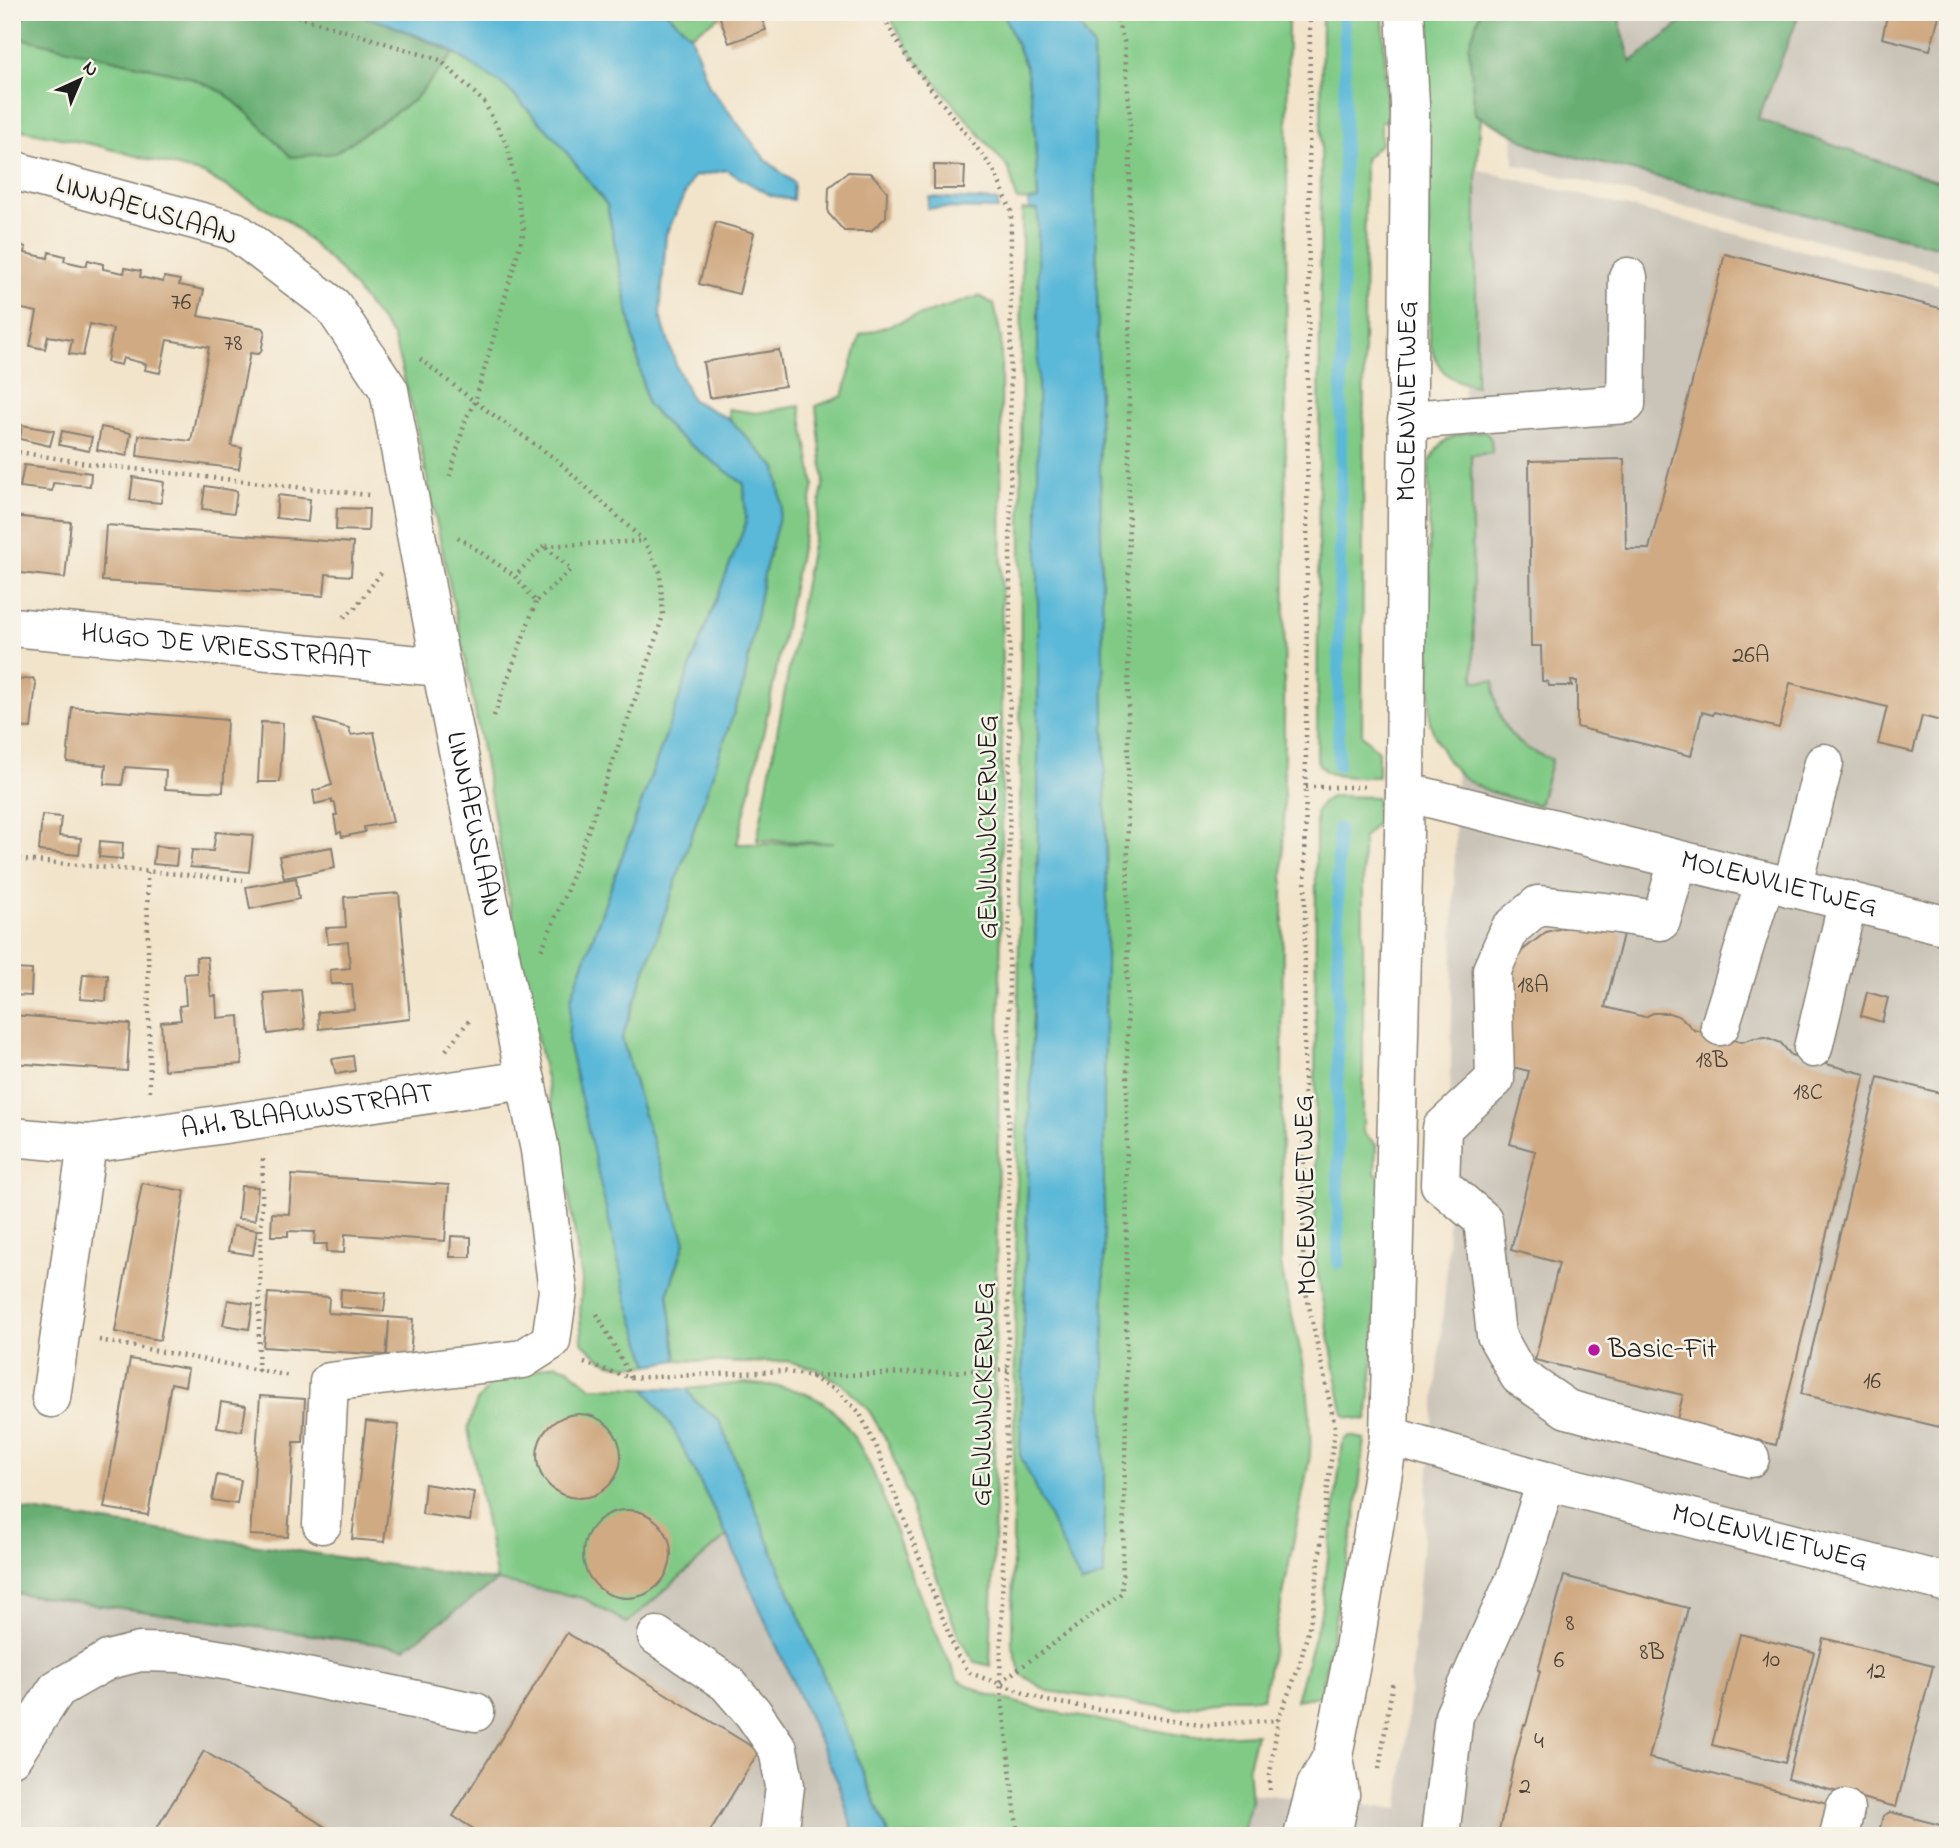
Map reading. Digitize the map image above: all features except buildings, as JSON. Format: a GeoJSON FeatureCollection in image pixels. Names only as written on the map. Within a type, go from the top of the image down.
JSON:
{"type":"FeatureCollection","features":[{"type":"Feature","properties":{"kind":"street","name":"MOLENVLIETWEG"},"geometry":{"type":"LineString","coordinates":[[1303,1836],[1315,1786],[1333,1755],[1353,1654],[1389,1436],[1405,792],[1410,105],[1405,12]]}},
{"type":"Feature","properties":{"kind":"street","name":"LINNAEUSLAAN"},"geometry":{"type":"LineString","coordinates":[[12,170],[235,232],[333,306],[389,390],[441,667],[540,1150],[558,1291],[551,1341]]}},
{"type":"Feature","properties":{"kind":"street"},"geometry":{"type":"LineString","coordinates":[[1407,420],[1626,404],[1628,277]]}},
{"type":"Feature","properties":{"kind":"street","name":"HUGO DE VRIESSTRAAT"},"geometry":{"type":"LineString","coordinates":[[12,627],[441,667]]}},
{"type":"Feature","properties":{"kind":"street"},"geometry":{"type":"LineString","coordinates":[[1720,1026],[1779,884],[1824,763]]}},
{"type":"Feature","properties":{"kind":"street","name":"MOLENVLIETWEG"},"geometry":{"type":"LineString","coordinates":[[1405,792],[1948,926]]}},
{"type":"Feature","properties":{"kind":"street"},"geometry":{"type":"LineString","coordinates":[[1396,1133],[1442,1128],[1494,1079],[1492,970],[1510,929],[1538,905],[1661,921],[1678,861]]}},
{"type":"Feature","properties":{"kind":"street"},"geometry":{"type":"LineString","coordinates":[[1813,1048],[1848,900]]}},
{"type":"Feature","properties":{"kind":"street","name":"A.H. BLAAUWSTRAAT"},"geometry":{"type":"LineString","coordinates":[[12,1137],[87,1144],[526,1080]]}},
{"type":"Feature","properties":{"kind":"street"},"geometry":{"type":"LineString","coordinates":[[1442,1128],[1440,1184],[1483,1220],[1496,1335],[1520,1376],[1567,1409],[1751,1458]]}},
{"type":"Feature","properties":{"kind":"street"},"geometry":{"type":"LineString","coordinates":[[51,1398],[87,1144]]}},
{"type":"Feature","properties":{"kind":"street"},"geometry":{"type":"LineString","coordinates":[[322,1524],[329,1382],[523,1359],[551,1341]]}},
{"type":"Feature","properties":{"kind":"street","name":"MOLENVLIETWEG"},"geometry":{"type":"LineString","coordinates":[[1389,1436],[1546,1481],[1948,1583]]}},
{"type":"Feature","properties":{"kind":"street"},"geometry":{"type":"LineString","coordinates":[[1440,1836],[1454,1716],[1517,1575],[1546,1481]]}},
{"type":"Feature","properties":{"kind":"street"},"geometry":{"type":"LineString","coordinates":[[657,1636],[727,1683],[753,1713],[778,1749],[785,1786],[779,1836]]}},
{"type":"Feature","properties":{"kind":"street"},"geometry":{"type":"LineString","coordinates":[[12,1757],[57,1689],[108,1660],[140,1652],[180,1653],[230,1661],[475,1712]]}},
{"type":"Feature","properties":{"kind":"street","name":"MOLENVLIETWEG"},"geometry":{"type":"LineString","coordinates":[[1332,1836],[1340,1795],[1333,1755]]}},
{"type":"Feature","properties":{"kind":"path"},"geometry":{"type":"LineString","coordinates":[[12,38],[23,12]]}},
{"type":"Feature","properties":{"kind":"path"},"geometry":{"type":"LineString","coordinates":[[284,12],[440,60],[484,102],[508,147],[524,231],[475,402],[558,460],[644,541],[660,572],[663,615],[567,890],[538,961]]}},
{"type":"Feature","properties":{"kind":"path","name":"GEIJLWIJCKERWEG"},"geometry":{"type":"LineString","coordinates":[[880,12],[908,60],[994,170],[1011,210],[1008,1370],[1000,1682],[1018,1836]]}},
{"type":"Feature","properties":{"kind":"path"},"geometry":{"type":"LineString","coordinates":[[1000,1682],[1122,1593],[1126,1413],[1130,115],[1124,41],[1114,12]]}},
{"type":"Feature","properties":{"kind":"path","name":"MOLENVLIETWEG"},"geometry":{"type":"LineString","coordinates":[[1270,1797],[1269,1774],[1278,1720],[1299,1667],[1313,1612],[1335,1427],[1303,1278],[1310,12]]}},
{"type":"Feature","properties":{"kind":"path"},"geometry":{"type":"LineString","coordinates":[[12,452],[98,465],[410,499]]}},
{"type":"Feature","properties":{"kind":"path"},"geometry":{"type":"LineString","coordinates":[[418,538],[455,535],[515,576],[537,602]]}},
{"type":"Feature","properties":{"kind":"path"},"geometry":{"type":"LineString","coordinates":[[515,576],[544,546],[644,541]]}},
{"type":"Feature","properties":{"kind":"path"},"geometry":{"type":"LineString","coordinates":[[491,724],[537,602],[571,569],[544,546]]}},
{"type":"Feature","properties":{"kind":"path"},"geometry":{"type":"LineString","coordinates":[[290,653],[326,631],[355,608],[380,575],[384,562]]}},
{"type":"Feature","properties":{"kind":"path"},"geometry":{"type":"LineString","coordinates":[[1306,787],[1375,787],[1405,792]]}},
{"type":"Feature","properties":{"kind":"path"},"geometry":{"type":"LineString","coordinates":[[12,859],[243,880]]}},
{"type":"Feature","properties":{"kind":"path"},"geometry":{"type":"LineString","coordinates":[[147,872],[151,1135]]}},
{"type":"Feature","properties":{"kind":"path"},"geometry":{"type":"LineString","coordinates":[[258,1371],[264,1118]]}},
{"type":"Feature","properties":{"kind":"path"},"geometry":{"type":"LineString","coordinates":[[593,1307],[631,1378]]}},
{"type":"Feature","properties":{"kind":"path"},"geometry":{"type":"LineString","coordinates":[[61,1332],[258,1371],[329,1382]]}},
{"type":"Feature","properties":{"kind":"path"},"geometry":{"type":"LineString","coordinates":[[551,1341],[580,1362],[631,1378],[783,1371],[809,1376],[1008,1370]]}},
{"type":"Feature","properties":{"kind":"path"},"geometry":{"type":"LineString","coordinates":[[809,1376],[835,1389],[859,1412],[876,1446],[957,1655],[970,1673],[1046,1701],[1207,1724],[1278,1720]]}},
{"type":"Feature","properties":{"kind":"shaded area"},"geometry":{"type":"Polygon","coordinates":[[[1511,12],[1948,12],[1948,273],[1514,164],[1511,12]]]}},
{"type":"Feature","properties":{"kind":"shaded area"},"geometry":{"type":"Polygon","coordinates":[[[1468,167],[1948,287],[1948,1836],[1197,1836],[1211,1789],[1399,1809],[1447,1267],[1468,167]]]}},
{"type":"Feature","properties":{"kind":"shaded area"},"geometry":{"type":"Polygon","coordinates":[[[703,1484],[862,1836],[12,1836],[12,1539],[424,1609],[703,1484]]]}},
{"type":"Feature","properties":{"kind":"green space"},"geometry":{"type":"Polygon","coordinates":[[[12,12],[350,12],[386,23],[454,53],[414,100],[335,153],[291,157],[223,92],[186,76],[12,36],[12,12]]]}},
{"type":"Feature","properties":{"kind":"green space"},"geometry":{"type":"Polygon","coordinates":[[[666,12],[727,12],[691,35],[666,12]]]}},
{"type":"Feature","properties":{"kind":"green space"},"geometry":{"type":"Polygon","coordinates":[[[887,12],[1003,12],[1026,67],[1034,115],[1038,201],[1017,200],[1009,169],[912,55],[887,12]]]}},
{"type":"Feature","properties":{"kind":"green space"},"geometry":{"type":"Polygon","coordinates":[[[1070,12],[1288,12],[1281,1263],[1305,1370],[1310,1412],[1310,1456],[1263,1698],[1225,1698],[1181,1709],[1047,1691],[1021,1674],[1012,1643],[1020,836],[1022,210],[1038,210],[1038,842],[1020,1455],[1104,1090],[1107,897],[1093,46],[1070,12]]]}},
{"type":"Feature","properties":{"kind":"green space"},"geometry":{"type":"Polygon","coordinates":[[[1322,12],[1383,12],[1387,122],[1381,122],[1381,143],[1365,159],[1362,735],[1378,751],[1378,777],[1334,775],[1321,767],[1317,760],[1322,12]]]}},
{"type":"Feature","properties":{"kind":"green space"},"geometry":{"type":"Polygon","coordinates":[[[1426,12],[1480,12],[1469,46],[1475,114],[1481,117],[1476,176],[1476,386],[1451,378],[1436,361],[1430,343],[1426,12]]]}},
{"type":"Feature","properties":{"kind":"green space"},"geometry":{"type":"Polygon","coordinates":[[[1480,12],[1617,12],[1631,62],[1695,12],[1800,12],[1758,119],[1948,185],[1948,249],[1539,148],[1475,114],[1469,46],[1480,12]]]}},
{"type":"Feature","properties":{"kind":"green space"},"geometry":{"type":"Polygon","coordinates":[[[12,36],[186,76],[223,92],[291,157],[335,152],[414,100],[454,53],[506,87],[557,140],[607,205],[647,404],[674,433],[744,484],[746,523],[694,657],[571,998],[627,1300],[649,1365],[612,1364],[598,1357],[582,1342],[582,1280],[563,1158],[520,958],[467,667],[413,411],[393,337],[342,272],[289,221],[204,174],[95,145],[12,128],[12,36]]]}},
{"type":"Feature","properties":{"kind":"green space"},"geometry":{"type":"Polygon","coordinates":[[[979,296],[994,304],[1001,338],[1002,834],[995,1511],[990,1666],[975,1662],[959,1638],[888,1443],[868,1409],[842,1384],[817,1369],[787,1361],[742,1363],[677,1360],[668,1293],[685,1242],[622,1038],[744,683],[764,574],[782,506],[776,468],[729,419],[728,409],[756,413],[800,406],[814,485],[761,745],[737,844],[834,843],[757,840],[824,481],[816,406],[843,396],[860,335],[979,296]]]}},
{"type":"Feature","properties":{"kind":"green space"},"geometry":{"type":"Polygon","coordinates":[[[1485,431],[1491,439],[1492,453],[1471,455],[1474,681],[1494,681],[1498,709],[1508,731],[1526,748],[1552,759],[1539,805],[1484,789],[1458,773],[1438,744],[1430,723],[1429,466],[1443,442],[1457,435],[1485,431]]]}},
{"type":"Feature","properties":{"kind":"green space"},"geometry":{"type":"Polygon","coordinates":[[[1333,796],[1377,797],[1378,822],[1363,838],[1363,1132],[1376,1145],[1375,1174],[1381,1175],[1374,1357],[1367,1420],[1347,1417],[1343,1412],[1315,1260],[1316,813],[1323,803],[1333,796]]]}},
{"type":"Feature","properties":{"kind":"green space"},"geometry":{"type":"Polygon","coordinates":[[[555,1364],[568,1368],[591,1387],[645,1388],[675,1432],[727,1536],[627,1623],[583,1598],[497,1581],[468,1428],[477,1401],[492,1383],[555,1364]]]}},
{"type":"Feature","properties":{"kind":"green space"},"geometry":{"type":"Polygon","coordinates":[[[743,1383],[777,1386],[810,1395],[829,1407],[844,1423],[857,1442],[878,1485],[922,1600],[958,1680],[986,1694],[1043,1710],[1192,1737],[1256,1734],[1248,1766],[1251,1801],[1242,1836],[889,1836],[719,1420],[695,1401],[687,1389],[743,1383]]]}},
{"type":"Feature","properties":{"kind":"green space"},"geometry":{"type":"Polygon","coordinates":[[[1349,1436],[1365,1439],[1355,1520],[1320,1696],[1296,1700],[1321,1613],[1343,1441],[1349,1436]]]}},
{"type":"Feature","properties":{"kind":"green space"},"geometry":{"type":"Polygon","coordinates":[[[12,1508],[497,1581],[405,1648],[12,1593],[12,1508]]]}},
{"type":"Feature","properties":{"kind":"water"},"geometry":{"type":"Polygon","coordinates":[[[350,12],[666,12],[691,35],[709,86],[765,159],[794,183],[793,200],[770,195],[726,170],[693,177],[666,234],[660,315],[677,368],[692,400],[729,419],[776,468],[782,506],[764,574],[744,683],[622,1038],[685,1242],[668,1293],[677,1360],[649,1365],[627,1300],[568,1042],[571,998],[694,657],[746,523],[744,484],[674,433],[647,404],[607,205],[557,140],[506,87],[445,47],[386,23],[350,12]]]}},
{"type":"Feature","properties":{"kind":"water"},"geometry":{"type":"Polygon","coordinates":[[[1003,12],[1070,12],[1093,46],[1107,897],[1104,1090],[1104,1576],[1081,1584],[1020,1455],[1038,842],[1038,210],[1029,209],[1028,201],[1038,200],[1034,115],[1026,67],[1003,12]]]}},
{"type":"Feature","properties":{"kind":"water"},"geometry":{"type":"Polygon","coordinates":[[[929,197],[998,201],[998,209],[927,208],[929,197]]]}},
{"type":"Feature","properties":{"kind":"water"},"geometry":{"type":"Polygon","coordinates":[[[645,1388],[687,1389],[695,1401],[719,1420],[889,1836],[854,1836],[841,1789],[727,1536],[675,1432],[645,1388]]]}},
{"type":"Feature","properties":{"kind":"waterway"},"geometry":{"type":"LineString","coordinates":[[1338,766],[1345,45],[1343,16]]}},
{"type":"Feature","properties":{"kind":"waterway"},"geometry":{"type":"LineString","coordinates":[[1338,828],[1338,1263]]}},
{"type":"Feature","properties":{"kind":"place","name":"Basic-Fit"},"geometry":{"type":"Point","coordinates":[1594,1350]}}]}
